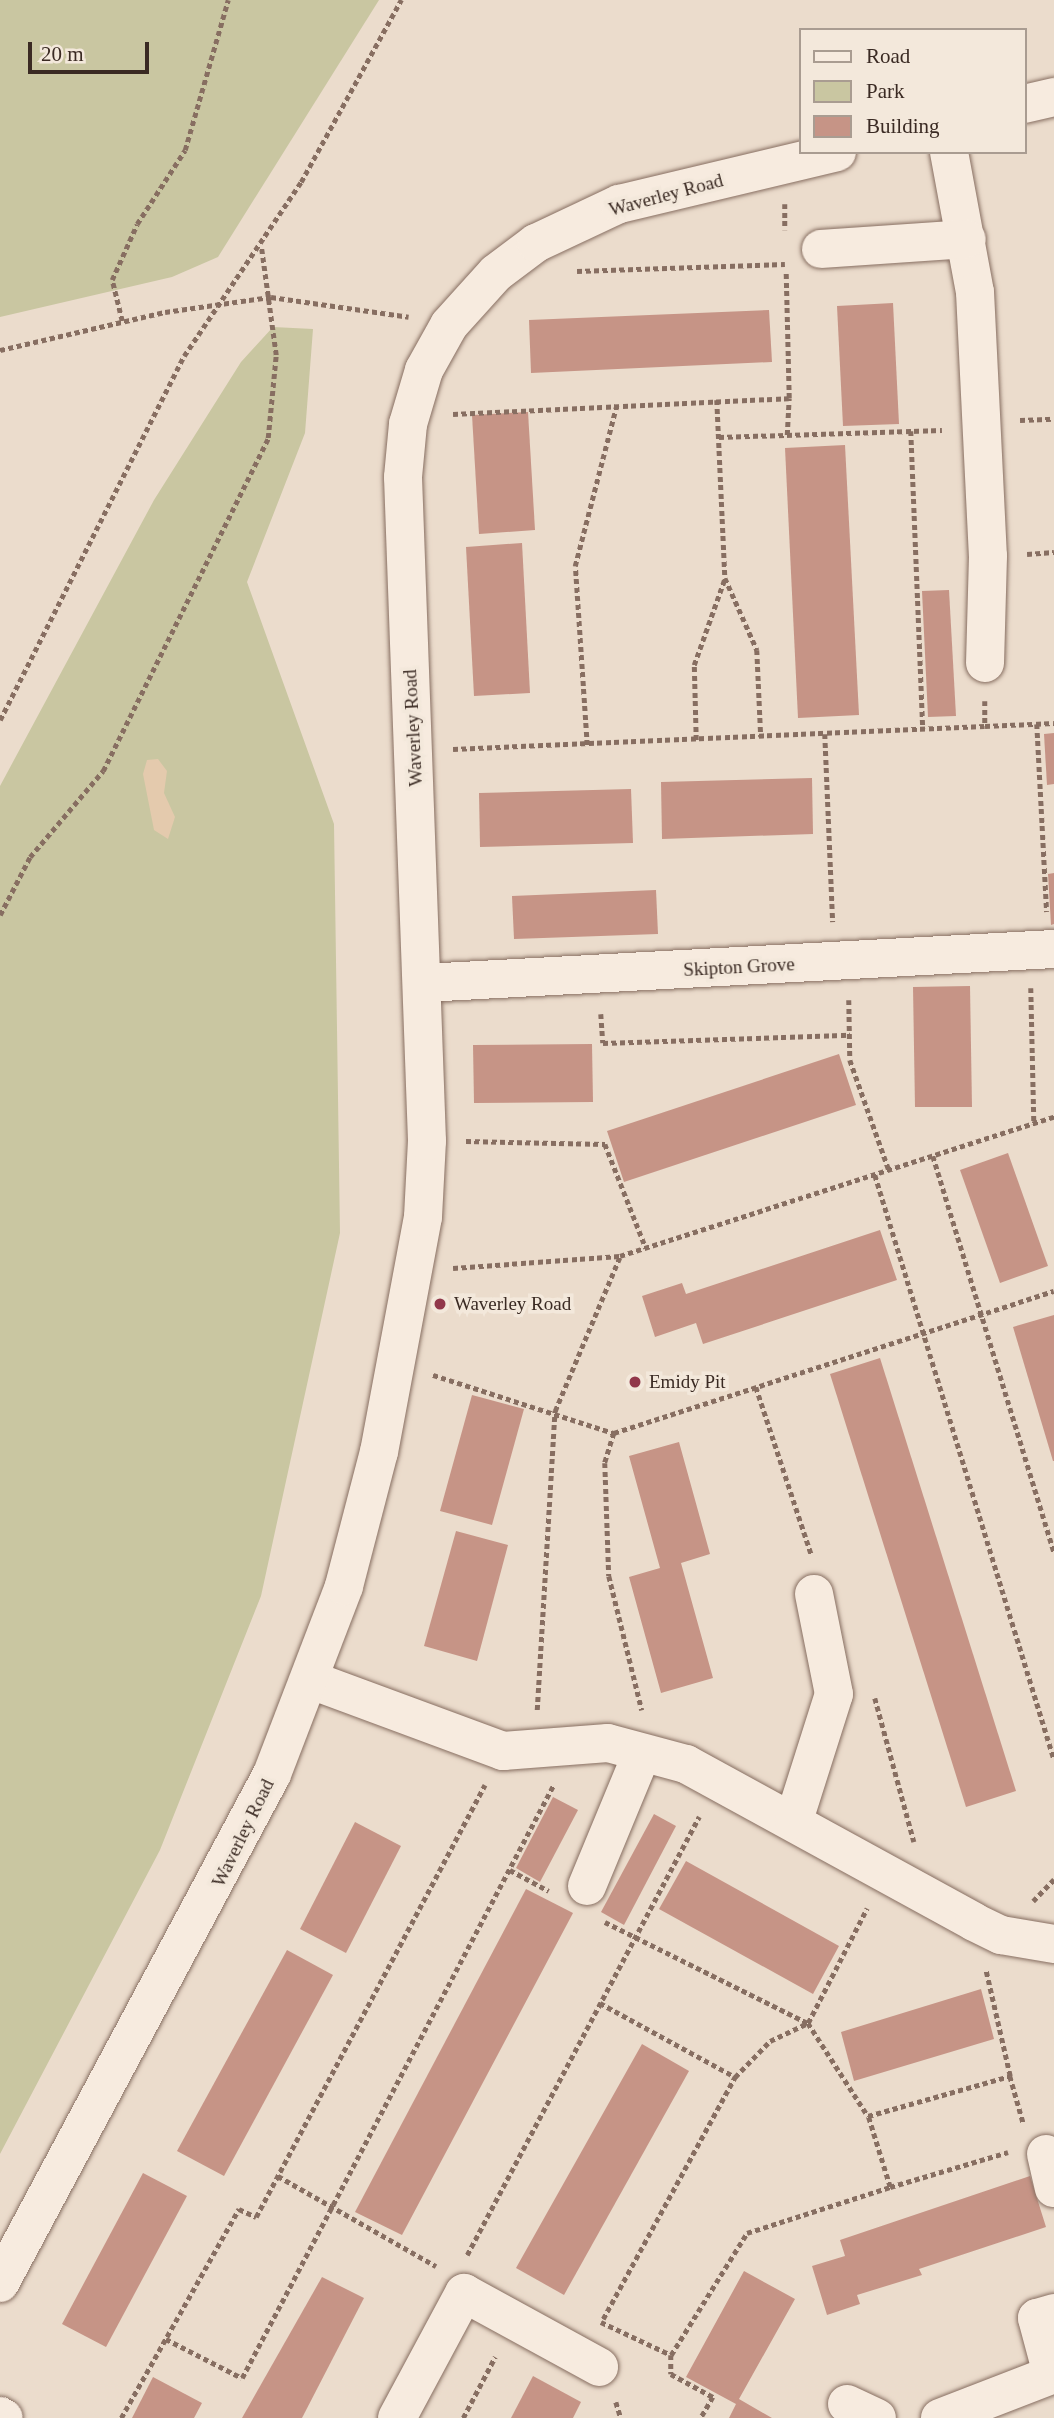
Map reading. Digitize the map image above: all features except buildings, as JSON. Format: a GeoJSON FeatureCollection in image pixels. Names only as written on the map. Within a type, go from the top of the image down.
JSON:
{"type":"FeatureCollection","features":[{"type":"Feature","properties":{"kind":"street"},"geometry":{"type":"LineString","coordinates":[[1026,104],[1054,97]]}},
{"type":"Feature","properties":{"kind":"street","name":"Waverley Road"},"geometry":{"type":"LineString","coordinates":[[0,2283],[232,1859],[310,1680],[344,1586],[396,1364],[413,1271],[427,1141],[424,983],[402,477],[410,416],[424,370],[449,325],[496,273],[536,243],[607,209],[829,154]]}},
{"type":"Feature","properties":{"kind":"street"},"geometry":{"type":"LineString","coordinates":[[949,154],[967,239],[988,556],[985,663]]}},
{"type":"Feature","properties":{"kind":"street"},"geometry":{"type":"LineString","coordinates":[[803,249],[967,239]]}},
{"type":"Feature","properties":{"kind":"street","name":"Skipton Grove"},"geometry":{"type":"LineString","coordinates":[[424,983],[597,976],[1054,949]]}},
{"type":"Feature","properties":{"kind":"street"},"geometry":{"type":"LineString","coordinates":[[794,1820],[834,1694],[814,1594]]}},
{"type":"Feature","properties":{"kind":"street"},"geometry":{"type":"LineString","coordinates":[[310,1680],[519,1751],[577,1742],[642,1753],[719,1780],[974,1922],[1001,1935],[1054,1944]]}},
{"type":"Feature","properties":{"kind":"street"},"geometry":{"type":"LineString","coordinates":[[580,1899],[642,1753]]}},
{"type":"Feature","properties":{"kind":"street"},"geometry":{"type":"LineString","coordinates":[[397,2418],[464,2288],[514,2320],[590,2362]]}},
{"type":"Feature","properties":{"kind":"street"},"geometry":{"type":"LineString","coordinates":[[940,2418],[1053,2374],[1037,2318],[1054,2313]]}},
{"type":"Feature","properties":{"kind":"path"},"geometry":{"type":"LineString","coordinates":[[122,321],[112,280],[137,225],[186,150],[228,0]]}},
{"type":"Feature","properties":{"kind":"path"},"geometry":{"type":"LineString","coordinates":[[0,720],[184,356],[261,245],[401,0]]}},
{"type":"Feature","properties":{"kind":"path"},"geometry":{"type":"LineString","coordinates":[[784,166],[785,236]]}},
{"type":"Feature","properties":{"kind":"path"},"geometry":{"type":"LineString","coordinates":[[0,915],[30,857],[103,771],[268,438],[276,398],[271,297],[261,245]]}},
{"type":"Feature","properties":{"kind":"path"},"geometry":{"type":"LineString","coordinates":[[565,271],[786,264],[803,249]]}},
{"type":"Feature","properties":{"kind":"path"},"geometry":{"type":"LineString","coordinates":[[786,264],[789,398],[787,435]]}},
{"type":"Feature","properties":{"kind":"path"},"geometry":{"type":"LineString","coordinates":[[0,350],[122,321],[223,302],[271,297],[449,325]]}},
{"type":"Feature","properties":{"kind":"path"},"geometry":{"type":"LineString","coordinates":[[410,416],[617,404],[789,398]]}},
{"type":"Feature","properties":{"kind":"path"},"geometry":{"type":"LineString","coordinates":[[718,400],[725,578],[757,650],[761,737]]}},
{"type":"Feature","properties":{"kind":"path"},"geometry":{"type":"LineString","coordinates":[[587,745],[575,566],[617,404]]}},
{"type":"Feature","properties":{"kind":"path"},"geometry":{"type":"LineString","coordinates":[[719,437],[978,429],[1054,419]]}},
{"type":"Feature","properties":{"kind":"path"},"geometry":{"type":"LineString","coordinates":[[911,431],[923,729]]}},
{"type":"Feature","properties":{"kind":"path"},"geometry":{"type":"LineString","coordinates":[[696,740],[694,665],[725,578]]}},
{"type":"Feature","properties":{"kind":"path"},"geometry":{"type":"LineString","coordinates":[[985,663],[985,726]]}},
{"type":"Feature","properties":{"kind":"path"},"geometry":{"type":"LineString","coordinates":[[414,750],[587,745],[1054,723]]}},
{"type":"Feature","properties":{"kind":"path"},"geometry":{"type":"LineString","coordinates":[[825,734],[850,1060],[889,1170]]}},
{"type":"Feature","properties":{"kind":"path"},"geometry":{"type":"LineString","coordinates":[[597,976],[603,1043],[850,1035]]}},
{"type":"Feature","properties":{"kind":"path"},"geometry":{"type":"LineString","coordinates":[[413,1271],[620,1256],[1054,1117]]}},
{"type":"Feature","properties":{"kind":"path"},"geometry":{"type":"LineString","coordinates":[[427,1141],[605,1144],[646,1248]]}},
{"type":"Feature","properties":{"kind":"path"},"geometry":{"type":"LineString","coordinates":[[933,1156],[1054,1552]]}},
{"type":"Feature","properties":{"kind":"path"},"geometry":{"type":"LineString","coordinates":[[875,1175],[920,1333],[1054,1759]]}},
{"type":"Feature","properties":{"kind":"path"},"geometry":{"type":"LineString","coordinates":[[121,2418],[239,2209],[256,2217],[519,1751],[555,1411],[620,1256]]}},
{"type":"Feature","properties":{"kind":"path"},"geometry":{"type":"LineString","coordinates":[[396,1364],[555,1411],[614,1433],[1054,1291]]}},
{"type":"Feature","properties":{"kind":"path"},"geometry":{"type":"LineString","coordinates":[[756,1387],[819,1578],[814,1594]]}},
{"type":"Feature","properties":{"kind":"path"},"geometry":{"type":"LineString","coordinates":[[614,1433],[605,1462],[608,1576],[645,1723],[642,1753]]}},
{"type":"Feature","properties":{"kind":"path"},"geometry":{"type":"LineString","coordinates":[[873,1688],[929,1897]]}},
{"type":"Feature","properties":{"kind":"path"},"geometry":{"type":"LineString","coordinates":[[166,2339],[242,2378],[577,1742]]}},
{"type":"Feature","properties":{"kind":"path"},"geometry":{"type":"LineString","coordinates":[[464,2288],[464,2260],[719,1780]]}},
{"type":"Feature","properties":{"kind":"path"},"geometry":{"type":"LineString","coordinates":[[510,1870],[580,1899],[635,1938],[808,2023],[868,2116],[890,2188]]}},
{"type":"Feature","properties":{"kind":"path"},"geometry":{"type":"LineString","coordinates":[[590,2362],[603,2319],[735,2077],[770,2041],[808,2023],[885,1873]]}},
{"type":"Feature","properties":{"kind":"path"},"geometry":{"type":"LineString","coordinates":[[701,2418],[713,2397],[671,2374],[671,2355],[747,2233],[890,2188],[1036,2156],[1010,2076],[974,1922]]}},
{"type":"Feature","properties":{"kind":"path"},"geometry":{"type":"LineString","coordinates":[[600,2003],[735,2077]]}},
{"type":"Feature","properties":{"kind":"path"},"geometry":{"type":"LineString","coordinates":[[868,2116],[1010,2076]]}},
{"type":"Feature","properties":{"kind":"path"},"geometry":{"type":"LineString","coordinates":[[278,2176],[333,2206],[464,2288]]}},
{"type":"Feature","properties":{"kind":"path"},"geometry":{"type":"LineString","coordinates":[[603,2319],[671,2355]]}},
{"type":"Feature","properties":{"kind":"path"},"geometry":{"type":"LineString","coordinates":[[463,2418],[514,2320]]}},
{"type":"Feature","properties":{"kind":"green space"},"geometry":{"type":"Polygon","coordinates":[[[0,0],[379,0],[218,257],[172,277],[0,317],[0,0]]]}},
{"type":"Feature","properties":{"kind":"green space"},"geometry":{"type":"Polygon","coordinates":[[[273,327],[313,329],[305,433],[247,582],[334,824],[340,1233],[261,1596],[160,1850],[0,2154],[0,786],[154,500],[241,362],[273,327]]]}},
{"type":"Feature","properties":{"kind":"sand"},"geometry":{"type":"Polygon","coordinates":[[[158,759],[167,771],[164,793],[175,817],[168,839],[154,830],[143,774],[147,760],[158,759]]]}},
{"type":"Feature","properties":{"kind":"place","name":"Waverley Road"},"geometry":{"type":"Point","coordinates":[440,1304]}},
{"type":"Feature","properties":{"kind":"place","name":"Emidy Pit"},"geometry":{"type":"Point","coordinates":[635,1382]}}]}
